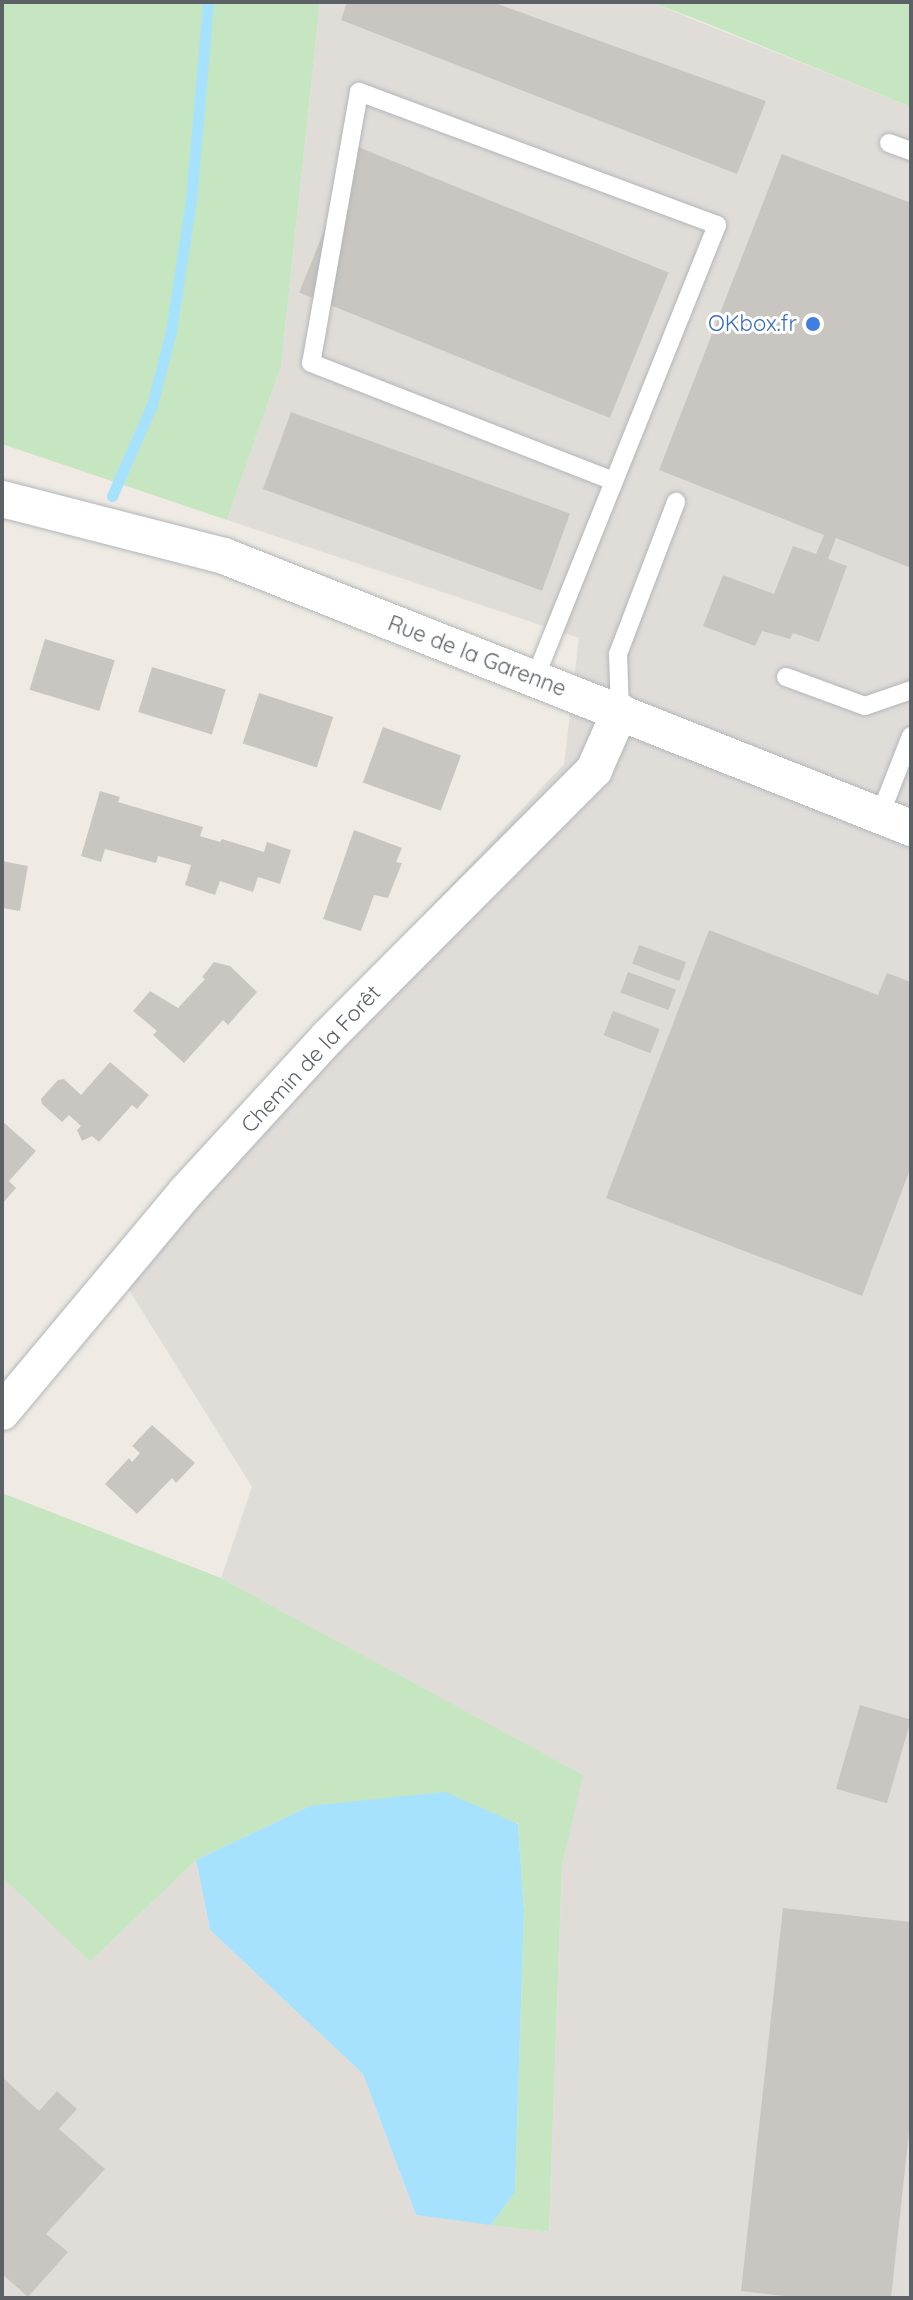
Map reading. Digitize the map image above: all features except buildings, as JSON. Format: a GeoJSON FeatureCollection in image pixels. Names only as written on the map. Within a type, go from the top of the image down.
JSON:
{"type":"FeatureCollection","features":[{"type":"Feature","properties":{"kind":"street","name":"Rue de la Garenne"},"geometry":{"type":"LineString","coordinates":[[13,504],[224,556],[896,821]]}},
{"type":"Feature","properties":{"kind":"street","name":"Chemin de la Forêt"},"geometry":{"type":"LineString","coordinates":[[2,1412],[186,1192],[328,1037],[594,770],[620,711]]}},
{"type":"Feature","properties":{"kind":"lane"},"geometry":{"type":"LineString","coordinates":[[535,678],[717,225],[359,92],[311,363],[614,481]]}},
{"type":"Feature","properties":{"kind":"lane"},"geometry":{"type":"LineString","coordinates":[[889,143],[911,151]]}},
{"type":"Feature","properties":{"kind":"lane"},"geometry":{"type":"LineString","coordinates":[[620,711],[618,654],[676,502]]}},
{"type":"Feature","properties":{"kind":"lane"},"geometry":{"type":"LineString","coordinates":[[786,677],[865,706],[911,690]]}},
{"type":"Feature","properties":{"kind":"lane"},"geometry":{"type":"LineString","coordinates":[[896,821],[911,736]]}},
{"type":"Feature","properties":{"kind":"shaded area"},"geometry":{"type":"Polygon","coordinates":[[[320,2],[650,2],[911,107],[911,2298],[2,2298],[2,1877],[90,1962],[196,1860],[210,1930],[363,2074],[416,2215],[549,2232],[562,1865],[582,1775],[221,1578],[252,1487],[129,1290],[198,1155],[564,764],[579,638],[227,520],[281,366],[320,2]]]}},
{"type":"Feature","properties":{"kind":"green space"},"geometry":{"type":"Polygon","coordinates":[[[2,2],[320,2],[281,366],[227,520],[2,444],[2,2]]]}},
{"type":"Feature","properties":{"kind":"green space"},"geometry":{"type":"Polygon","coordinates":[[[650,2],[911,2],[911,107],[701,21],[650,2]]]}},
{"type":"Feature","properties":{"kind":"green space"},"geometry":{"type":"Polygon","coordinates":[[[2,1493],[221,1578],[583,1775],[562,1865],[549,2232],[491,2225],[515,2192],[524,1911],[518,1823],[310,1806],[196,1860],[90,1962],[2,1877],[2,1493]]]}},
{"type":"Feature","properties":{"kind":"water"},"geometry":{"type":"Polygon","coordinates":[[[445,1792],[518,1824],[524,1911],[515,2192],[491,2225],[416,2215],[363,2074],[210,1930],[196,1860],[310,1806],[445,1792]]]}},
{"type":"Feature","properties":{"kind":"waterway"},"geometry":{"type":"LineString","coordinates":[[112,496],[152,405],[171,331],[191,201],[208,2]]}},
{"type":"Feature","properties":{"kind":"place","name":"OKbox.fr"},"geometry":{"type":"Point","coordinates":[813,324]}}]}
